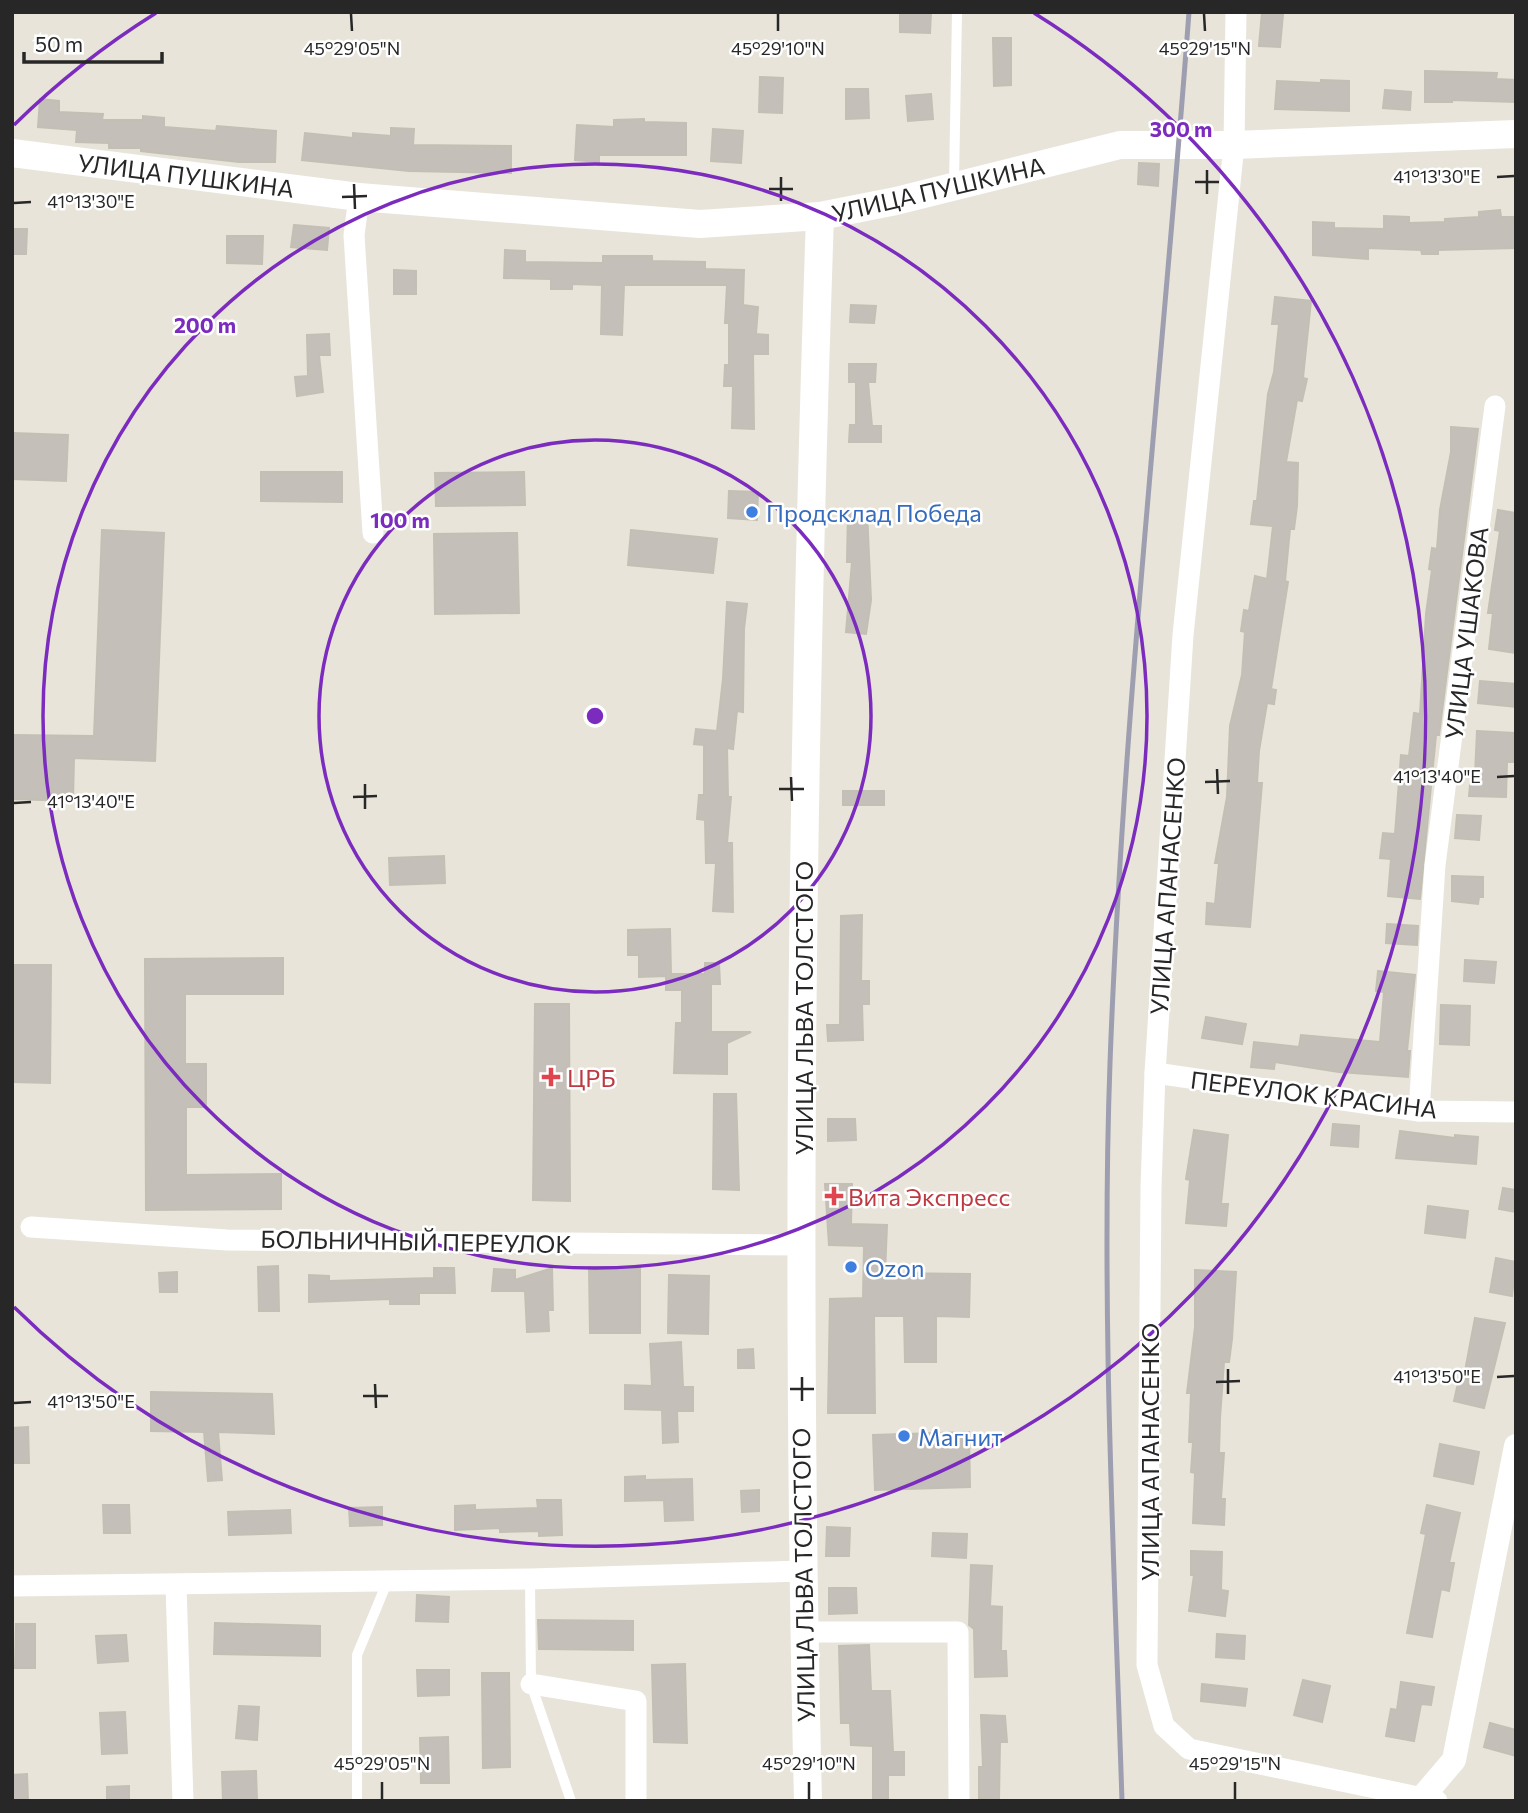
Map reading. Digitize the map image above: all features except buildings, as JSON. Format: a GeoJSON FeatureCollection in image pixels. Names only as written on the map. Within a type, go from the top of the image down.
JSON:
{"type":"FeatureCollection","features":[{"type":"Feature","properties":{"kind":"main road","name":"УЛИЦА ПУШКИНА"},"geometry":{"type":"LineString","coordinates":[[12,153],[359,197],[700,224],[820,216],[954,187],[1120,145],[1234,145],[1516,134]]}},
{"type":"Feature","properties":{"kind":"main road","name":"УЛИЦА ЛЬВА ТОЛСТОГО"},"geometry":{"type":"LineString","coordinates":[[808,1801],[799,1325],[802,1245],[806,619],[820,216]]}},
{"type":"Feature","properties":{"kind":"street","name":"УЛИЦА АПАНАСЕНКО"},"geometry":{"type":"LineString","coordinates":[[1236,12],[1234,145],[1183,635],[1156,1073],[1151,1187],[1147,1665],[1164,1726],[1189,1749],[1426,1800]]}},
{"type":"Feature","properties":{"kind":"street"},"geometry":{"type":"LineString","coordinates":[[359,197],[354,235],[373,533]]}},
{"type":"Feature","properties":{"kind":"street","name":"УЛИЦА УШАКОВА"},"geometry":{"type":"LineString","coordinates":[[1419,1111],[1435,865],[1495,406]]}},
{"type":"Feature","properties":{"kind":"street","name":"ПЕРЕУЛОК КРАСИНА"},"geometry":{"type":"LineString","coordinates":[[1156,1073],[1419,1111],[1516,1112]]}},
{"type":"Feature","properties":{"kind":"street","name":"БОЛЬНИЧНЫЙ ПЕРЕУЛОК"},"geometry":{"type":"LineString","coordinates":[[31,1227],[227,1240],[802,1245]]}},
{"type":"Feature","properties":{"kind":"street"},"geometry":{"type":"LineString","coordinates":[[1426,1800],[1454,1760],[1516,1446]]}},
{"type":"Feature","properties":{"kind":"street"},"geometry":{"type":"LineString","coordinates":[[12,1586],[176,1586],[802,1571]]}},
{"type":"Feature","properties":{"kind":"street"},"geometry":{"type":"LineString","coordinates":[[176,1586],[183,1801]]}},
{"type":"Feature","properties":{"kind":"street"},"geometry":{"type":"LineString","coordinates":[[804,1632],[958,1632],[959,1801]]}},
{"type":"Feature","properties":{"kind":"street"},"geometry":{"type":"LineString","coordinates":[[531,1684],[636,1701],[636,1801]]}},
{"type":"Feature","properties":{"kind":"lane"},"geometry":{"type":"LineString","coordinates":[[954,187],[957,12]]}},
{"type":"Feature","properties":{"kind":"lane"},"geometry":{"type":"LineString","coordinates":[[530,1579],[531,1684],[571,1801]]}},
{"type":"Feature","properties":{"kind":"lane"},"geometry":{"type":"LineString","coordinates":[[358,1801],[358,1655],[388,1580]]}},
{"type":"Feature","properties":{"kind":"railway"},"geometry":{"type":"LineString","coordinates":[[1122,1801],[1108,1340],[1110,1063],[1124,800],[1189,12]]}},
{"type":"Feature","properties":{"kind":"place","name":"Продсклад Победа"},"geometry":{"type":"Point","coordinates":[752,512]}},
{"type":"Feature","properties":{"kind":"place","name":"ЦРБ"},"geometry":{"type":"Point","coordinates":[551,1077]}},
{"type":"Feature","properties":{"kind":"place","name":"Вита Экспресс"},"geometry":{"type":"Point","coordinates":[834,1196]}},
{"type":"Feature","properties":{"kind":"place","name":"Ozon"},"geometry":{"type":"Point","coordinates":[851,1267]}},
{"type":"Feature","properties":{"kind":"place","name":"Магнит"},"geometry":{"type":"Point","coordinates":[904,1436]}}]}
